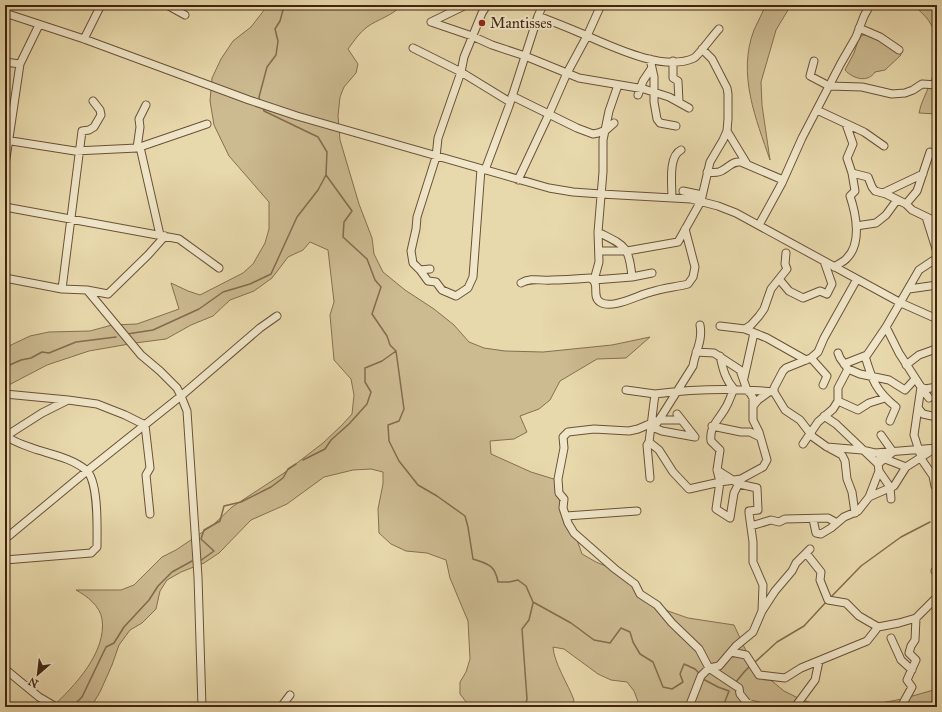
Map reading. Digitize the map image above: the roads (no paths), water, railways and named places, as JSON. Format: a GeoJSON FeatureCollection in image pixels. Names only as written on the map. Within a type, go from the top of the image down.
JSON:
{"type":"FeatureCollection","features":[{"type":"Feature","properties":{"kind":"street"},"geometry":{"type":"LineString","coordinates":[[84,39],[101,5]]}},
{"type":"Feature","properties":{"kind":"street"},"geometry":{"type":"LineString","coordinates":[[167,5],[185,15]]}},
{"type":"Feature","properties":{"kind":"street"},"geometry":{"type":"LineString","coordinates":[[466,5],[431,22],[472,36],[567,73],[591,81],[618,85],[640,92],[655,92],[689,108]]}},
{"type":"Feature","properties":{"kind":"street"},"geometry":{"type":"LineString","coordinates":[[487,5],[482,13],[464,56],[461,72],[438,138],[436,157],[417,217],[411,251],[413,263],[428,281],[436,282],[442,290],[456,296],[468,288],[473,277],[483,169],[511,99],[543,5]]}},
{"type":"Feature","properties":{"kind":"street"},"geometry":{"type":"LineString","coordinates":[[518,180],[567,73],[587,36],[601,5]]}},
{"type":"Feature","properties":{"kind":"street"},"geometry":{"type":"LineString","coordinates":[[759,225],[783,180],[816,110],[856,37],[870,5]]}},
{"type":"Feature","properties":{"kind":"street"},"geometry":{"type":"LineString","coordinates":[[5,13],[84,39],[287,113],[518,180],[549,188],[601,194],[702,198]]}},
{"type":"Feature","properties":{"kind":"street"},"geometry":{"type":"LineString","coordinates":[[538,16],[627,53],[664,62],[687,61],[695,58],[720,29]]}},
{"type":"Feature","properties":{"kind":"street"},"geometry":{"type":"LineString","coordinates":[[5,165],[7,140],[20,64],[39,25]]}},
{"type":"Feature","properties":{"kind":"street"},"geometry":{"type":"LineString","coordinates":[[859,28],[880,38],[899,50]]}},
{"type":"Feature","properties":{"kind":"street"},"geometry":{"type":"LineString","coordinates":[[413,48],[511,99],[593,134],[603,144]]}},
{"type":"Feature","properties":{"kind":"street"},"geometry":{"type":"LineString","coordinates":[[599,251],[627,250],[678,242],[702,198],[710,162],[727,131],[728,119],[727,88],[712,59],[702,49]]}},
{"type":"Feature","properties":{"kind":"street"},"geometry":{"type":"LineString","coordinates":[[650,59],[654,77],[654,102],[657,119],[660,123],[676,126]]}},
{"type":"Feature","properties":{"kind":"street"},"geometry":{"type":"LineString","coordinates":[[672,61],[672,78],[678,81],[679,102]]}},
{"type":"Feature","properties":{"kind":"street"},"geometry":{"type":"LineString","coordinates":[[814,61],[810,76],[829,86],[862,87],[892,94],[905,93],[922,84],[937,85]]}},
{"type":"Feature","properties":{"kind":"street"},"geometry":{"type":"LineString","coordinates":[[5,62],[20,64]]}},
{"type":"Feature","properties":{"kind":"street"},"geometry":{"type":"LineString","coordinates":[[640,92],[643,81],[651,68]]}},
{"type":"Feature","properties":{"kind":"street"},"geometry":{"type":"LineString","coordinates":[[618,85],[609,111],[606,130],[603,136],[603,172],[598,232],[599,262],[594,280],[597,299],[604,303],[614,304],[650,292],[688,284],[694,277],[695,267],[685,229]]}},
{"type":"Feature","properties":{"kind":"street"},"geometry":{"type":"LineString","coordinates":[[62,289],[81,151],[82,131],[89,130],[94,127],[101,115],[100,110],[93,101]]}},
{"type":"Feature","properties":{"kind":"street"},"geometry":{"type":"LineString","coordinates":[[146,105],[139,119],[140,127],[138,148],[163,235]]}},
{"type":"Feature","properties":{"kind":"street"},"geometry":{"type":"LineString","coordinates":[[816,110],[864,132],[884,146]]}},
{"type":"Feature","properties":{"kind":"street"},"geometry":{"type":"LineString","coordinates":[[593,134],[606,130],[614,123]]}},
{"type":"Feature","properties":{"kind":"street"},"geometry":{"type":"LineString","coordinates":[[7,140],[81,151],[138,148],[207,124]]}},
{"type":"Feature","properties":{"kind":"street"},"geometry":{"type":"LineString","coordinates":[[834,267],[847,259],[851,253],[856,234],[855,212],[850,196],[855,192],[852,173],[847,158],[853,144],[846,124]]}},
{"type":"Feature","properties":{"kind":"street"},"geometry":{"type":"LineString","coordinates":[[727,131],[747,164]]}},
{"type":"Feature","properties":{"kind":"street"},"geometry":{"type":"LineString","coordinates":[[672,198],[673,162],[677,152],[681,150]]}},
{"type":"Feature","properties":{"kind":"street"},"geometry":{"type":"LineString","coordinates":[[906,204],[918,191],[930,152]]}},
{"type":"Feature","properties":{"kind":"street"},"geometry":{"type":"LineString","coordinates":[[707,172],[723,171],[736,162],[747,164],[783,180]]}},
{"type":"Feature","properties":{"kind":"street"},"geometry":{"type":"LineString","coordinates":[[852,173],[868,177],[875,191],[883,193],[906,204],[912,210],[937,222]]}},
{"type":"Feature","properties":{"kind":"street"},"geometry":{"type":"LineString","coordinates":[[883,193],[923,174]]}},
{"type":"Feature","properties":{"kind":"street"},"geometry":{"type":"LineString","coordinates":[[683,191],[736,213],[901,304],[937,319]]}},
{"type":"Feature","properties":{"kind":"street"},"geometry":{"type":"LineString","coordinates":[[856,226],[876,223],[886,215],[897,200]]}},
{"type":"Feature","properties":{"kind":"street"},"geometry":{"type":"LineString","coordinates":[[5,207],[72,218],[179,239],[219,268]]}},
{"type":"Feature","properties":{"kind":"street"},"geometry":{"type":"LineString","coordinates":[[926,217],[937,252]]}},
{"type":"Feature","properties":{"kind":"street"},"geometry":{"type":"LineString","coordinates":[[598,232],[620,244],[627,250],[630,259],[632,277]]}},
{"type":"Feature","properties":{"kind":"street"},"geometry":{"type":"LineString","coordinates":[[5,278],[62,289],[88,290],[108,294],[148,255],[163,235]]}},
{"type":"Feature","properties":{"kind":"street"},"geometry":{"type":"LineString","coordinates":[[745,329],[752,325],[764,309],[771,289],[787,269],[785,264],[786,253]]}},
{"type":"Feature","properties":{"kind":"street"},"geometry":{"type":"LineString","coordinates":[[803,444],[818,422],[833,409],[838,401],[838,388],[846,366],[865,356],[886,328],[919,270],[937,258]]}},
{"type":"Feature","properties":{"kind":"street"},"geometry":{"type":"LineString","coordinates":[[780,279],[785,288],[803,298],[820,291],[827,294],[832,284],[824,261]]}},
{"type":"Feature","properties":{"kind":"street"},"geometry":{"type":"LineString","coordinates":[[420,270],[430,269]]}},
{"type":"Feature","properties":{"kind":"street"},"geometry":{"type":"LineString","coordinates":[[521,283],[532,279],[549,280],[590,278],[594,280],[632,277],[652,273]]}},
{"type":"Feature","properties":{"kind":"street"},"geometry":{"type":"LineString","coordinates":[[754,405],[758,400],[772,392],[786,368],[808,359],[820,349],[824,338],[857,280]]}},
{"type":"Feature","properties":{"kind":"street"},"geometry":{"type":"LineString","coordinates":[[909,289],[937,286]]}},
{"type":"Feature","properties":{"kind":"street"},"geometry":{"type":"LineString","coordinates":[[88,290],[141,355],[177,388],[187,412],[198,577],[202,707]]}},
{"type":"Feature","properties":{"kind":"street"},"geometry":{"type":"LineString","coordinates":[[5,539],[87,470],[146,425],[260,328],[277,316]]}},
{"type":"Feature","properties":{"kind":"street"},"geometry":{"type":"LineString","coordinates":[[700,325],[701,340],[693,358],[693,366],[659,420],[652,425],[629,431],[594,429],[568,432],[563,437],[564,448],[558,479],[560,492],[564,499],[563,508],[568,523],[574,533],[636,584],[640,594],[657,605],[672,623],[699,649],[709,668],[739,688],[740,694],[746,703],[762,707]]}},
{"type":"Feature","properties":{"kind":"street"},"geometry":{"type":"LineString","coordinates":[[720,326],[745,329],[767,338],[808,359],[827,376],[824,385]]}},
{"type":"Feature","properties":{"kind":"street"},"geometry":{"type":"LineString","coordinates":[[886,328],[920,388],[930,398]]}},
{"type":"Feature","properties":{"kind":"street"},"geometry":{"type":"LineString","coordinates":[[743,379],[754,333]]}},
{"type":"Feature","properties":{"kind":"street"},"geometry":{"type":"LineString","coordinates":[[906,365],[919,355],[937,347]]}},
{"type":"Feature","properties":{"kind":"street"},"geometry":{"type":"LineString","coordinates":[[649,440],[673,472],[690,489],[720,482],[738,481],[763,467],[767,460],[753,420],[753,398],[746,389],[740,370],[714,353],[696,352]]}},
{"type":"Feature","properties":{"kind":"street"},"geometry":{"type":"LineString","coordinates":[[838,353],[846,366],[860,374],[889,380],[905,390],[915,379]]}},
{"type":"Feature","properties":{"kind":"street"},"geometry":{"type":"LineString","coordinates":[[720,356],[724,374],[728,383],[734,389]]}},
{"type":"Feature","properties":{"kind":"street"},"geometry":{"type":"LineString","coordinates":[[865,356],[871,377],[885,398],[896,407],[890,420]]}},
{"type":"Feature","properties":{"kind":"street"},"geometry":{"type":"LineString","coordinates":[[920,388],[925,389],[937,387]]}},
{"type":"Feature","properties":{"kind":"street"},"geometry":{"type":"LineString","coordinates":[[920,388],[914,435],[921,457],[933,476],[935,486],[937,488]]}},
{"type":"Feature","properties":{"kind":"street"},"geometry":{"type":"LineString","coordinates":[[626,390],[655,394],[706,389],[746,389],[772,392],[785,410],[800,420],[813,437],[842,455],[845,461],[847,479],[852,492],[855,512]]}},
{"type":"Feature","properties":{"kind":"street"},"geometry":{"type":"LineString","coordinates":[[734,389],[726,407],[712,426],[710,435],[711,441],[720,450],[717,470],[720,482],[716,509],[730,518],[734,493],[738,481]]}},
{"type":"Feature","properties":{"kind":"street"},"geometry":{"type":"LineString","coordinates":[[5,394],[97,404],[146,425]]}},
{"type":"Feature","properties":{"kind":"street"},"geometry":{"type":"LineString","coordinates":[[650,478],[647,445],[652,425],[655,394]]}},
{"type":"Feature","properties":{"kind":"street"},"geometry":{"type":"LineString","coordinates":[[838,401],[858,410],[869,402],[885,398]]}},
{"type":"Feature","properties":{"kind":"street"},"geometry":{"type":"LineString","coordinates":[[5,437],[42,413],[68,400]]}},
{"type":"Feature","properties":{"kind":"street"},"geometry":{"type":"LineString","coordinates":[[918,408],[923,414],[932,416]]}},
{"type":"Feature","properties":{"kind":"street"},"geometry":{"type":"LineString","coordinates":[[824,416],[836,424],[862,450],[880,465],[906,467]]}},
{"type":"Feature","properties":{"kind":"street"},"geometry":{"type":"LineString","coordinates":[[652,425],[662,431],[695,437],[679,417],[659,420]]}},
{"type":"Feature","properties":{"kind":"street"},"geometry":{"type":"LineString","coordinates":[[146,425],[150,468],[146,475],[150,514]]}},
{"type":"Feature","properties":{"kind":"street"},"geometry":{"type":"LineString","coordinates":[[712,426],[740,432],[750,432],[760,437]]}},
{"type":"Feature","properties":{"kind":"street"},"geometry":{"type":"LineString","coordinates":[[881,435],[893,452]]}},
{"type":"Feature","properties":{"kind":"street"},"geometry":{"type":"LineString","coordinates":[[5,437],[15,442],[74,462],[87,470],[92,478],[95,489],[97,547],[91,554],[38,559],[5,560]]}},
{"type":"Feature","properties":{"kind":"street"},"geometry":{"type":"LineString","coordinates":[[827,447],[862,450],[874,453],[935,448]]}},
{"type":"Feature","properties":{"kind":"street"},"geometry":{"type":"LineString","coordinates":[[869,497],[894,486],[906,467],[935,448]]}},
{"type":"Feature","properties":{"kind":"street"},"geometry":{"type":"LineString","coordinates":[[813,519],[816,533],[821,534],[844,517],[858,511],[869,497],[880,465],[893,452]]}},
{"type":"Feature","properties":{"kind":"street"},"geometry":{"type":"LineString","coordinates":[[874,453],[890,487],[891,499]]}},
{"type":"Feature","properties":{"kind":"street"},"geometry":{"type":"LineString","coordinates":[[717,470],[738,481],[757,488],[758,510],[749,511],[753,562],[762,585],[762,611]]}},
{"type":"Feature","properties":{"kind":"street"},"geometry":{"type":"LineString","coordinates":[[566,516],[637,511]]}},
{"type":"Feature","properties":{"kind":"street"},"geometry":{"type":"LineString","coordinates":[[751,526],[771,520],[779,522],[785,520],[828,518],[837,523]]}},
{"type":"Feature","properties":{"kind":"street"},"geometry":{"type":"LineString","coordinates":[[689,707],[702,676],[709,668],[719,666],[731,652],[753,632],[762,611],[775,591],[792,571],[796,563],[808,551],[821,572],[820,580],[828,600],[846,603],[858,616],[878,627]]}},
{"type":"Feature","properties":{"kind":"street"},"geometry":{"type":"LineString","coordinates":[[731,652],[746,655],[759,675],[785,678],[801,668],[844,649],[867,641],[878,627],[916,618],[937,597]]}},
{"type":"Feature","properties":{"kind":"street"},"geometry":{"type":"LineString","coordinates":[[901,707],[912,687],[907,680],[916,660],[910,653],[911,646],[915,640],[916,618]]}},
{"type":"Feature","properties":{"kind":"street"},"geometry":{"type":"LineString","coordinates":[[891,638],[900,660],[912,670]]}},
{"type":"Feature","properties":{"kind":"street"},"geometry":{"type":"LineString","coordinates":[[795,707],[815,680],[819,661]]}},
{"type":"Feature","properties":{"kind":"street"},"geometry":{"type":"LineString","coordinates":[[5,669],[38,697],[56,707]]}},
{"type":"Feature","properties":{"kind":"street"},"geometry":{"type":"LineString","coordinates":[[281,707],[290,695]]}},
{"type":"Feature","properties":{"kind":"street"},"geometry":{"type":"LineString","coordinates":[[932,707],[937,702]]}},
{"type":"Feature","properties":{"kind":"waterway"},"geometry":{"type":"LineString","coordinates":[[260,101],[259,97],[267,67],[276,55],[278,41],[275,29],[280,21],[283,10],[278,5]]}},
{"type":"Feature","properties":{"kind":"waterway"},"geometry":{"type":"LineString","coordinates":[[263,108],[264,111],[318,137],[327,152],[326,175],[352,211],[344,222],[343,237],[367,259],[375,280],[381,287],[372,314],[387,336],[390,345],[396,351],[404,409],[399,421],[388,425],[389,441],[399,461],[418,485],[437,496],[465,516],[473,559],[490,566],[495,572],[498,582],[518,580],[526,586],[533,602],[571,623],[594,640],[610,643],[621,628],[630,632],[633,642],[640,654],[653,662],[663,687],[672,689],[683,682],[680,674],[684,664],[695,669],[700,674]]}},
{"type":"Feature","properties":{"kind":"waterway"},"geometry":{"type":"LineString","coordinates":[[127,334],[153,330],[199,309],[223,292],[250,284],[271,274],[297,217],[318,190],[326,175]]}},
{"type":"Feature","properties":{"kind":"waterway"},"geometry":{"type":"LineString","coordinates":[[5,367],[21,360],[31,358],[42,352],[49,353],[76,342],[116,337]]}},
{"type":"Feature","properties":{"kind":"waterway"},"geometry":{"type":"LineString","coordinates":[[303,460],[325,449],[331,440],[349,424],[367,404],[371,392],[365,382],[365,368],[382,361],[396,351]]}},
{"type":"Feature","properties":{"kind":"waterway"},"geometry":{"type":"LineString","coordinates":[[200,561],[214,551],[201,539],[204,530],[220,521],[224,506],[241,502],[271,487],[283,478],[288,469],[296,464]]}},
{"type":"Feature","properties":{"kind":"waterway"},"geometry":{"type":"LineString","coordinates":[[831,597],[861,566],[901,537],[930,522]]}},
{"type":"Feature","properties":{"kind":"waterway"},"geometry":{"type":"LineString","coordinates":[[72,707],[82,697],[106,647],[114,643],[124,627],[149,600],[158,586],[172,572],[192,561]]}},
{"type":"Feature","properties":{"kind":"waterway"},"geometry":{"type":"LineString","coordinates":[[754,663],[777,642],[804,626],[827,601]]}},
{"type":"Feature","properties":{"kind":"waterway"},"geometry":{"type":"LineString","coordinates":[[525,707],[527,699],[522,629],[529,620],[533,603]]}},
{"type":"Feature","properties":{"kind":"waterway"},"geometry":{"type":"LineString","coordinates":[[735,683],[751,665]]}},
{"type":"Feature","properties":{"kind":"waterway"},"geometry":{"type":"LineString","coordinates":[[703,679],[729,691],[724,704],[731,707]]}},
{"type":"Feature","properties":{"kind":"place","name":"Mantisses"},"geometry":{"type":"Point","coordinates":[482,23]}}]}
